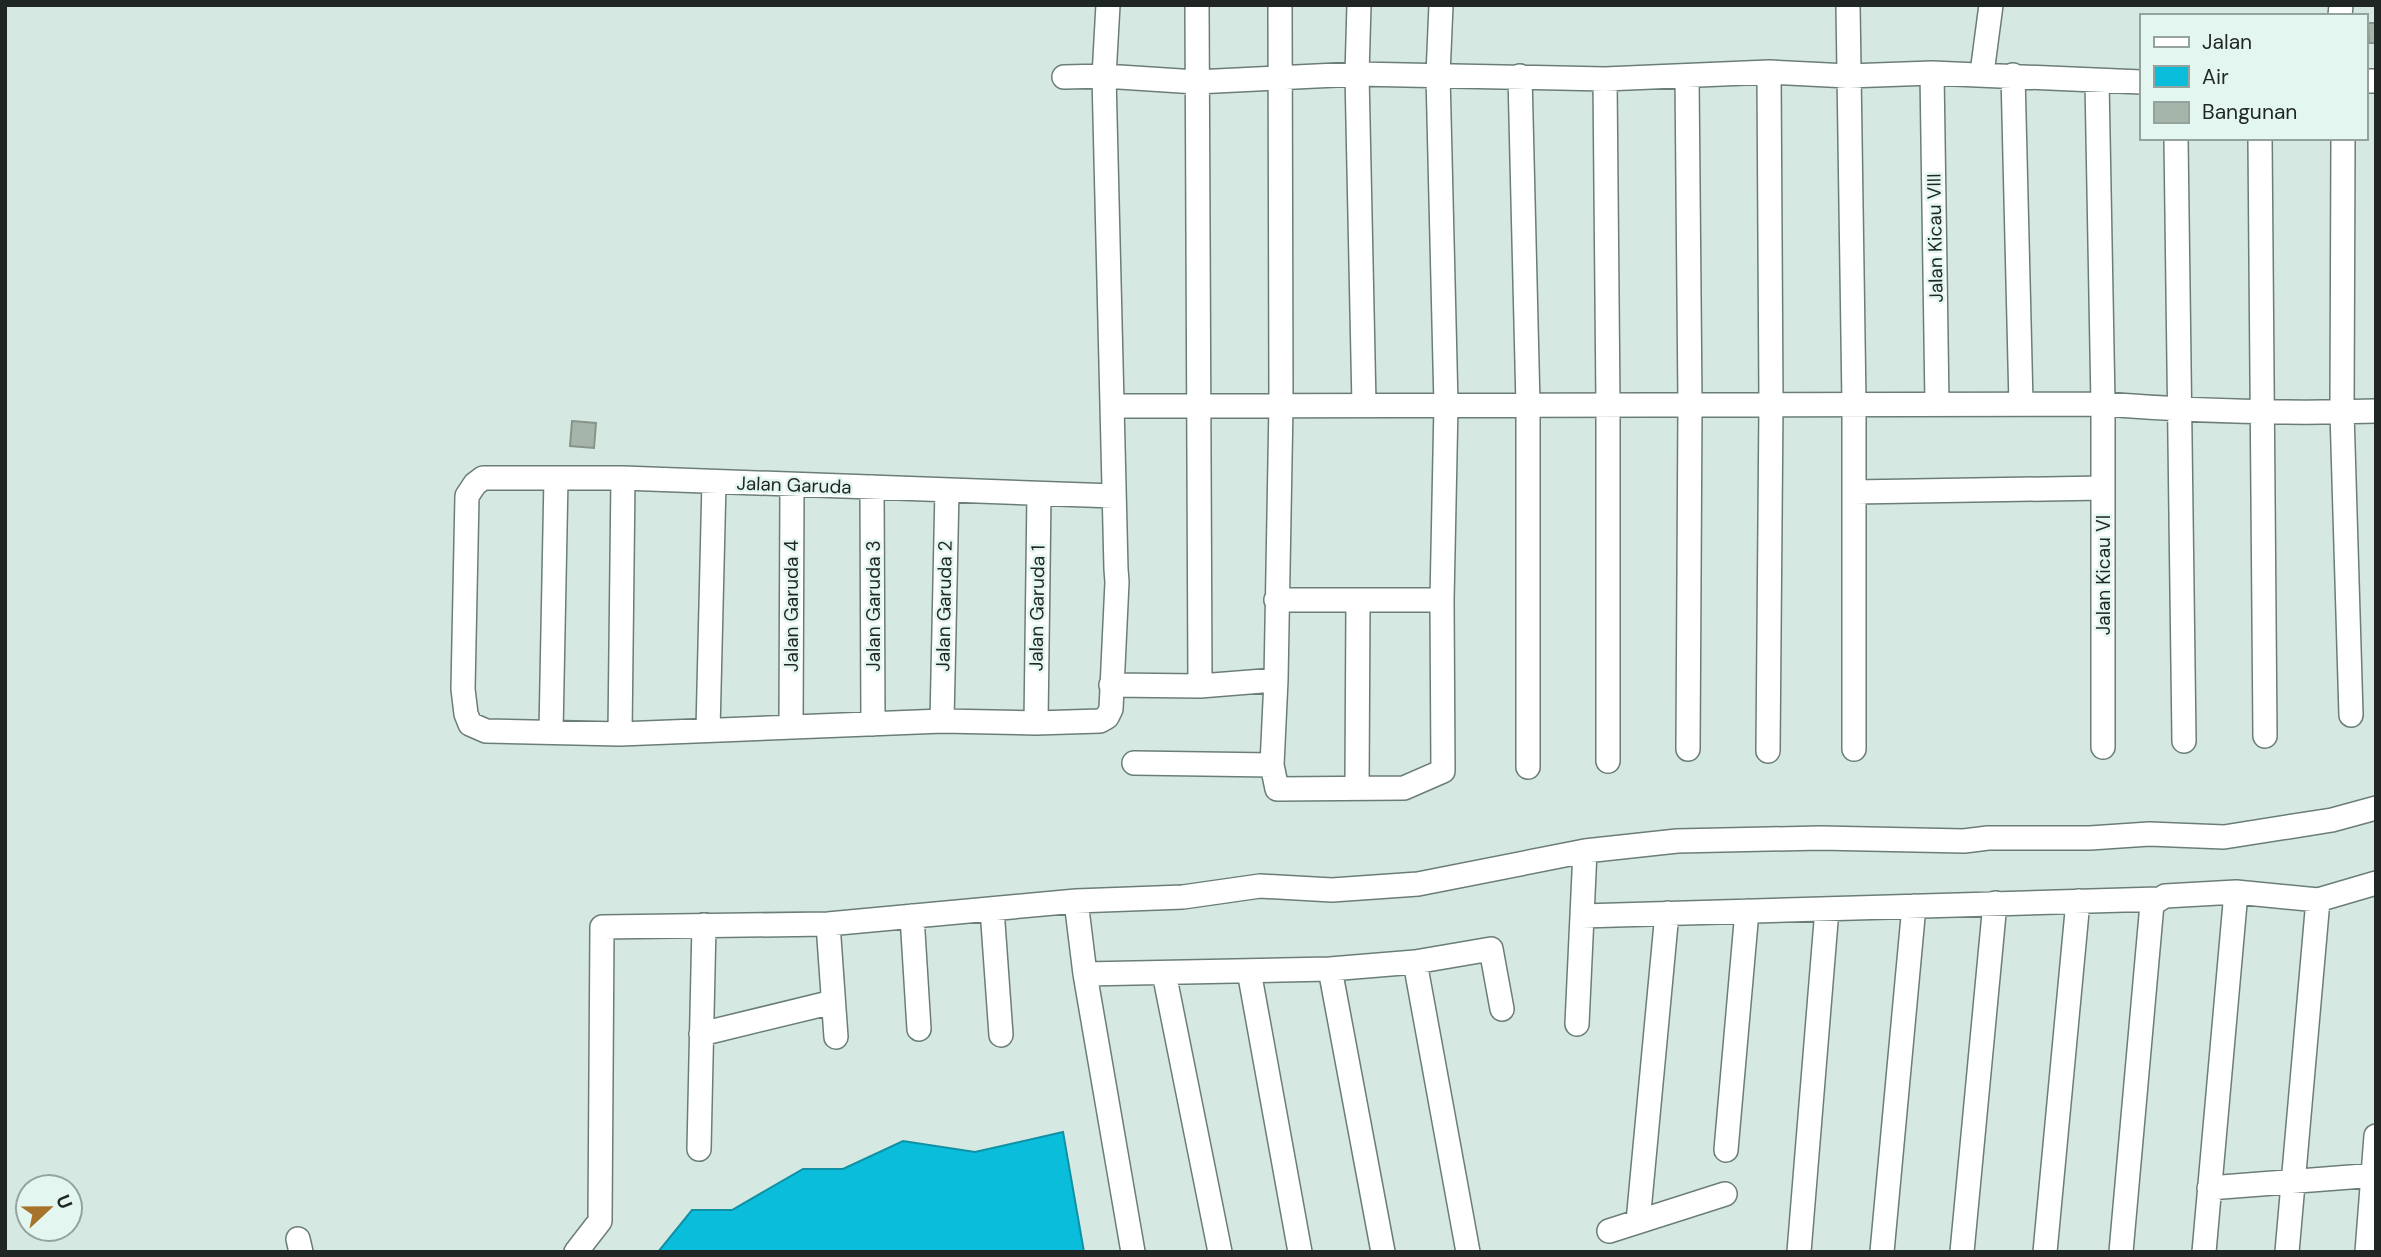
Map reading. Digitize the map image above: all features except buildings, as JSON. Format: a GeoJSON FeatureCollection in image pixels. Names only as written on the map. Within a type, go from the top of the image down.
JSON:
{"type":"FeatureCollection","features":[{"type":"Feature","properties":{"kind":"street"},"geometry":{"type":"LineString","coordinates":[[556,478],[551,732],[620,734],[942,721],[1035,723],[1100,721],[1107,717],[1111,709],[1116,582],[1104,76],[1108,5]]}},
{"type":"Feature","properties":{"kind":"street"},"geometry":{"type":"LineString","coordinates":[[1197,5],[1200,686]]}},
{"type":"Feature","properties":{"kind":"street"},"geometry":{"type":"LineString","coordinates":[[1280,5],[1280,405],[1276,680],[1272,765],[1277,789],[1404,788],[1443,771],[1442,600],[1446,405],[1438,75],[1441,5]]}},
{"type":"Feature","properties":{"kind":"street"},"geometry":{"type":"LineString","coordinates":[[1359,5],[1357,74],[1364,405]]}},
{"type":"Feature","properties":{"kind":"street"},"geometry":{"type":"LineString","coordinates":[[1848,5],[1854,404],[1854,749]]}},
{"type":"Feature","properties":{"kind":"street"},"geometry":{"type":"LineString","coordinates":[[1982,73],[1991,5]]}},
{"type":"Feature","properties":{"kind":"street"},"geometry":{"type":"LineString","coordinates":[[1064,77],[1104,76],[1196,82],[1357,74],[1605,79],[1769,72],[1848,76],[1982,73],[2140,82]]}},
{"type":"Feature","properties":{"kind":"street"},"geometry":{"type":"LineString","coordinates":[[1768,751],[1771,404],[1769,72]]}},
{"type":"Feature","properties":{"kind":"street","name":"Jalan Kicau VIII"},"geometry":{"type":"LineString","coordinates":[[1932,73],[1937,404]]}},
{"type":"Feature","properties":{"kind":"street"},"geometry":{"type":"LineString","coordinates":[[2013,75],[2021,404]]}},
{"type":"Feature","properties":{"kind":"street"},"geometry":{"type":"LineString","coordinates":[[1520,76],[1528,405],[1528,767]]}},
{"type":"Feature","properties":{"kind":"street"},"geometry":{"type":"LineString","coordinates":[[1687,76],[1690,404],[1688,749]]}},
{"type":"Feature","properties":{"kind":"street"},"geometry":{"type":"LineString","coordinates":[[1605,79],[1608,761]]}},
{"type":"Feature","properties":{"kind":"street","name":"Jalan Kicau VI"},"geometry":{"type":"LineString","coordinates":[[2096,81],[2103,404],[2104,747]]}},
{"type":"Feature","properties":{"kind":"street"},"geometry":{"type":"LineString","coordinates":[[2176,140],[2184,741]]}},
{"type":"Feature","properties":{"kind":"street"},"geometry":{"type":"LineString","coordinates":[[2260,140],[2265,736]]}},
{"type":"Feature","properties":{"kind":"street"},"geometry":{"type":"LineString","coordinates":[[2343,140],[2342,412],[2351,715]]}},
{"type":"Feature","properties":{"kind":"street"},"geometry":{"type":"LineString","coordinates":[[1112,405],[2103,404],[2180,410],[2376,411]]}},
{"type":"Feature","properties":{"kind":"street","name":"Jalan Garuda"},"geometry":{"type":"LineString","coordinates":[[551,732],[486,731],[470,724],[466,714],[463,688],[467,496],[483,478],[623,478],[1114,496]]}},
{"type":"Feature","properties":{"kind":"street"},"geometry":{"type":"LineString","coordinates":[[620,734],[623,478]]}},
{"type":"Feature","properties":{"kind":"street"},"geometry":{"type":"LineString","coordinates":[[708,730],[714,482]]}},
{"type":"Feature","properties":{"kind":"street","name":"Jalan Garuda 4"},"geometry":{"type":"LineString","coordinates":[[791,727],[792,485]]}},
{"type":"Feature","properties":{"kind":"street","name":"Jalan Garuda 3"},"geometry":{"type":"LineString","coordinates":[[872,487],[873,724]]}},
{"type":"Feature","properties":{"kind":"street"},"geometry":{"type":"LineString","coordinates":[[1854,492],[2103,488]]}},
{"type":"Feature","properties":{"kind":"street","name":"Jalan Garuda 2"},"geometry":{"type":"LineString","coordinates":[[942,721],[947,490]]}},
{"type":"Feature","properties":{"kind":"street","name":"Jalan Garuda 1"},"geometry":{"type":"LineString","coordinates":[[1035,723],[1039,494]]}},
{"type":"Feature","properties":{"kind":"street"},"geometry":{"type":"LineString","coordinates":[[1276,600],[1442,600]]}},
{"type":"Feature","properties":{"kind":"street"},"geometry":{"type":"LineString","coordinates":[[1357,787],[1358,600]]}},
{"type":"Feature","properties":{"kind":"street"},"geometry":{"type":"LineString","coordinates":[[1111,685],[1200,686],[1276,680]]}},
{"type":"Feature","properties":{"kind":"street"},"geometry":{"type":"LineString","coordinates":[[1135,763],[1272,765]]}},
{"type":"Feature","properties":{"kind":"street"},"geometry":{"type":"LineString","coordinates":[[576,1252],[600,1221],[603,927],[828,924],[1076,901],[1183,897],[1260,886],[1332,890],[1418,884],[1585,850],[1677,841],[1820,838],[1964,841],[2149,834],[2224,837],[2332,820],[2376,808]]}},
{"type":"Feature","properties":{"kind":"street"},"geometry":{"type":"LineString","coordinates":[[1577,1024],[1585,850]]}},
{"type":"Feature","properties":{"kind":"street"},"geometry":{"type":"LineString","coordinates":[[2121,1252],[2152,904],[2165,896],[2236,892],[2318,900],[2376,883]]}},
{"type":"Feature","properties":{"kind":"street"},"geometry":{"type":"LineString","coordinates":[[2204,1252],[2236,892]]}},
{"type":"Feature","properties":{"kind":"street"},"geometry":{"type":"LineString","coordinates":[[1582,916],[2158,899]]}},
{"type":"Feature","properties":{"kind":"street"},"geometry":{"type":"LineString","coordinates":[[2287,1252],[2318,900]]}},
{"type":"Feature","properties":{"kind":"street"},"geometry":{"type":"LineString","coordinates":[[1076,901],[1084,974],[1133,1252]]}},
{"type":"Feature","properties":{"kind":"street"},"geometry":{"type":"LineString","coordinates":[[2045,1252],[2078,901]]}},
{"type":"Feature","properties":{"kind":"street"},"geometry":{"type":"LineString","coordinates":[[1962,1252],[1996,903]]}},
{"type":"Feature","properties":{"kind":"street"},"geometry":{"type":"LineString","coordinates":[[1882,1252],[1914,906]]}},
{"type":"Feature","properties":{"kind":"street"},"geometry":{"type":"LineString","coordinates":[[992,909],[1001,1035]]}},
{"type":"Feature","properties":{"kind":"street"},"geometry":{"type":"LineString","coordinates":[[1799,1252],[1827,909]]}},
{"type":"Feature","properties":{"kind":"street"},"geometry":{"type":"LineString","coordinates":[[1726,1150],[1747,911]]}},
{"type":"Feature","properties":{"kind":"street"},"geometry":{"type":"LineString","coordinates":[[1638,1222],[1667,913]]}},
{"type":"Feature","properties":{"kind":"street"},"geometry":{"type":"LineString","coordinates":[[912,916],[919,1029]]}},
{"type":"Feature","properties":{"kind":"street"},"geometry":{"type":"LineString","coordinates":[[828,924],[836,1037]]}},
{"type":"Feature","properties":{"kind":"street"},"geometry":{"type":"LineString","coordinates":[[699,1149],[704,925]]}},
{"type":"Feature","properties":{"kind":"street"},"geometry":{"type":"LineString","coordinates":[[1084,974],[1330,969],[1415,962],[1491,949],[1502,1009]]}},
{"type":"Feature","properties":{"kind":"street"},"geometry":{"type":"LineString","coordinates":[[1415,962],[1468,1252]]}},
{"type":"Feature","properties":{"kind":"street"},"geometry":{"type":"LineString","coordinates":[[1330,969],[1383,1252]]}},
{"type":"Feature","properties":{"kind":"street"},"geometry":{"type":"LineString","coordinates":[[1249,971],[1300,1252]]}},
{"type":"Feature","properties":{"kind":"street"},"geometry":{"type":"LineString","coordinates":[[1164,973],[1220,1252]]}},
{"type":"Feature","properties":{"kind":"street"},"geometry":{"type":"LineString","coordinates":[[701,1034],[833,1002]]}},
{"type":"Feature","properties":{"kind":"street"},"geometry":{"type":"LineString","coordinates":[[2367,1252],[2376,1136]]}},
{"type":"Feature","properties":{"kind":"street"},"geometry":{"type":"LineString","coordinates":[[2209,1188],[2374,1175]]}},
{"type":"Feature","properties":{"kind":"street"},"geometry":{"type":"LineString","coordinates":[[1609,1231],[1726,1194]]}},
{"type":"Feature","properties":{"kind":"water"},"geometry":{"type":"Polygon","coordinates":[[[1063,1132],[1084,1252],[658,1252],[692,1210],[732,1210],[803,1169],[843,1169],[903,1141],[975,1152],[1063,1132]]]}}]}
